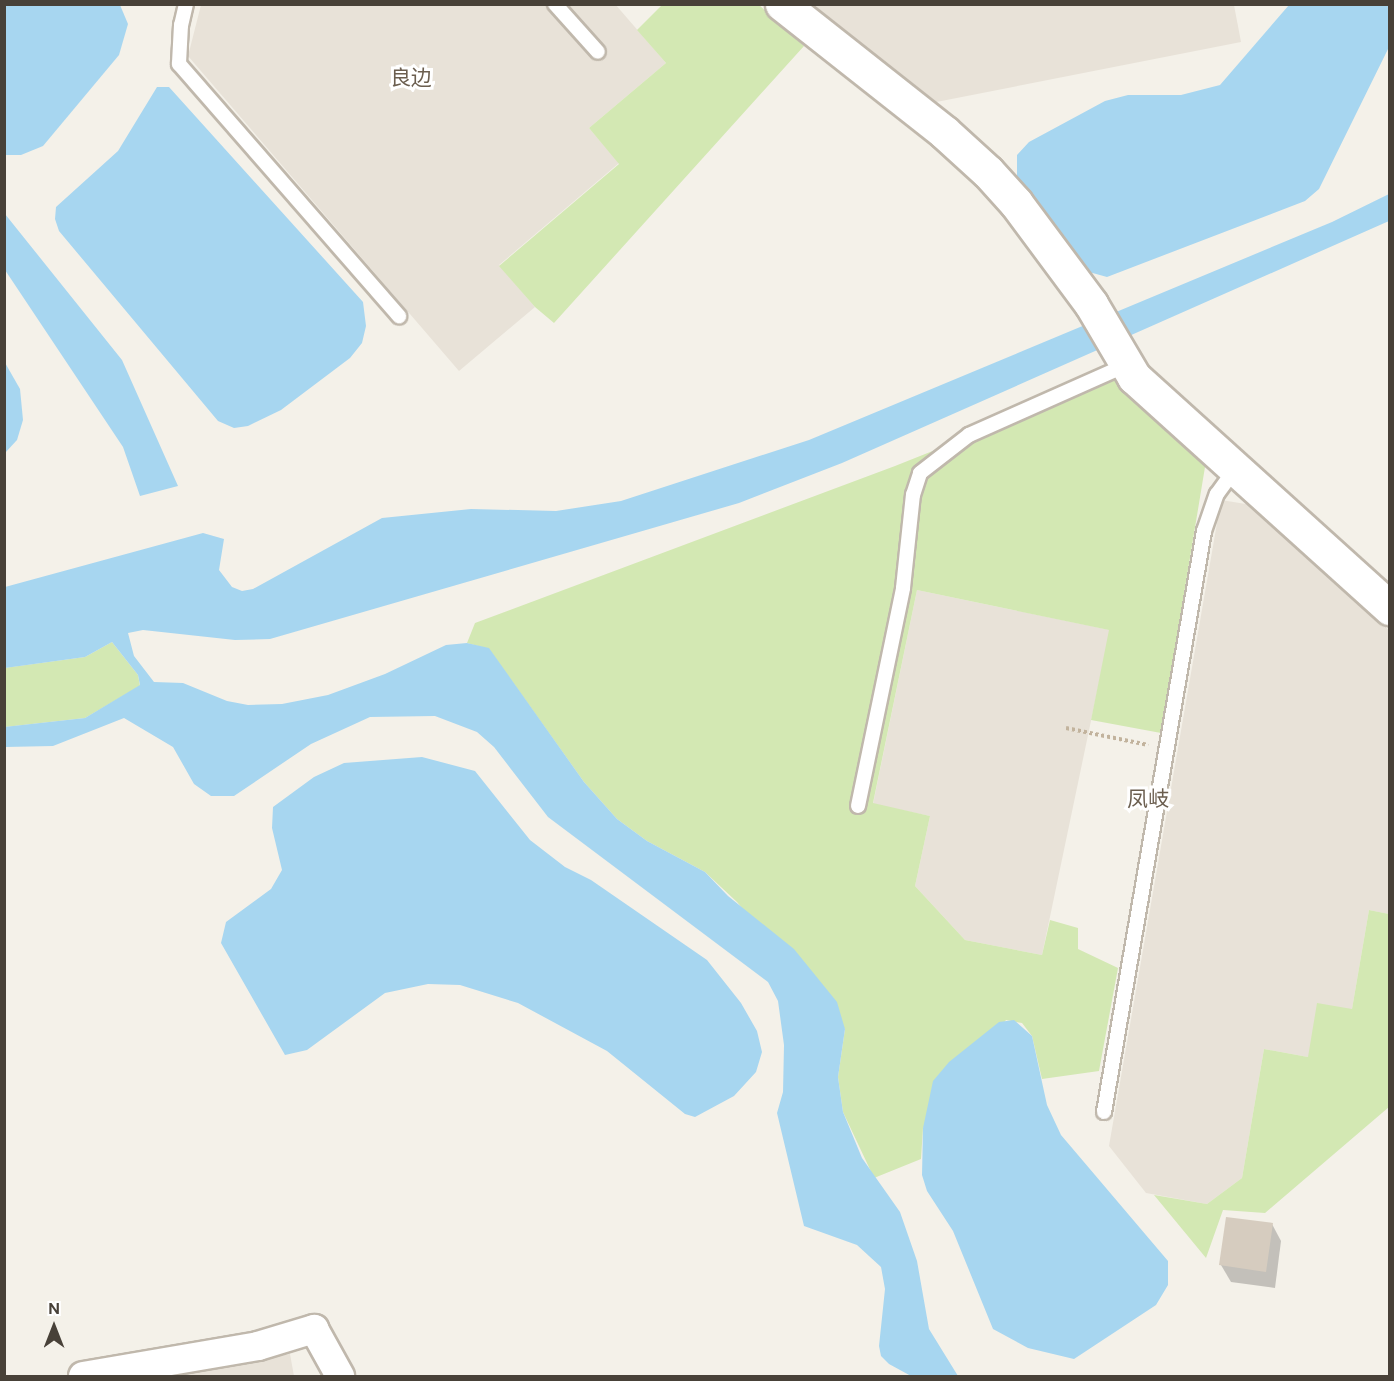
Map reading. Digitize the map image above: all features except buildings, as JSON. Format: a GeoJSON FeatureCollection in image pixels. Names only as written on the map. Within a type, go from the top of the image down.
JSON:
{"type":"FeatureCollection","features":[{"type":"Feature","properties":{"kind":"street"},"geometry":{"type":"LineString","coordinates":[[782,4],[944,132],[988,172],[1016,203],[1091,304],[1134,377],[1389,608]]}},
{"type":"Feature","properties":{"kind":"street"},"geometry":{"type":"LineString","coordinates":[[82,1377],[258,1347],[314,1329],[340,1377]]}},
{"type":"Feature","properties":{"kind":"lane"},"geometry":{"type":"LineString","coordinates":[[186,4],[180,25],[179,64],[399,316]]}},
{"type":"Feature","properties":{"kind":"lane"},"geometry":{"type":"LineString","coordinates":[[555,4],[598,52]]}},
{"type":"Feature","properties":{"kind":"lane"},"geometry":{"type":"LineString","coordinates":[[858,806],[903,588],[913,495],[920,473],[969,435],[1126,365]]}},
{"type":"Feature","properties":{"kind":"lane"},"geometry":{"type":"LineString","coordinates":[[1104,1112],[1204,531],[1217,495],[1236,468]]}},
{"type":"Feature","properties":{"kind":"path"},"geometry":{"type":"LineString","coordinates":[[1066,728],[1167,749]]}},
{"type":"Feature","properties":{"kind":"shaded area"},"geometry":{"type":"Polygon","coordinates":[[[615,4],[666,63],[589,128],[619,163],[499,265],[535,307],[459,371],[188,56],[201,5],[615,4]]]}},
{"type":"Feature","properties":{"kind":"shaded area"},"geometry":{"type":"Polygon","coordinates":[[[802,5],[1234,5],[1241,42],[921,105],[802,5]]]}},
{"type":"Feature","properties":{"kind":"shaded area"},"geometry":{"type":"Polygon","coordinates":[[[1221,500],[1258,506],[1389,630],[1389,914],[1369,910],[1352,1009],[1308,1057],[1264,1049],[1242,1178],[1207,1204],[1146,1193],[1109,1146],[1221,500]]]}},
{"type":"Feature","properties":{"kind":"shaded area"},"geometry":{"type":"Polygon","coordinates":[[[917,590],[1110,630],[1042,955],[965,940],[915,886],[930,816],[873,804],[917,590]]]}},
{"type":"Feature","properties":{"kind":"shaded area"},"geometry":{"type":"Polygon","coordinates":[[[290,1354],[294,1376],[169,1376],[290,1354]]]}},
{"type":"Feature","properties":{"kind":"green space"},"geometry":{"type":"Polygon","coordinates":[[[662,5],[759,5],[804,46],[554,323],[535,307],[499,266],[619,164],[589,128],[666,63],[637,30],[662,5]]]}},
{"type":"Feature","properties":{"kind":"green space"},"geometry":{"type":"Polygon","coordinates":[[[1118,377],[1206,461],[1161,733],[1091,720],[1109,630],[917,590],[873,803],[930,816],[915,886],[965,940],[1042,955],[1050,920],[1078,928],[1078,949],[1118,968],[1099,1071],[1042,1079],[1032,1036],[1022,1023],[1006,1020],[923,1128],[921,1159],[874,1178],[843,1112],[838,1077],[845,1029],[737,902],[705,872],[647,841],[617,819],[584,782],[489,649],[467,643],[475,623],[895,466],[1118,377]]]}},
{"type":"Feature","properties":{"kind":"green space"},"geometry":{"type":"Polygon","coordinates":[[[112,642],[138,675],[140,686],[85,718],[5,727],[4,668],[85,657],[112,642]]]}},
{"type":"Feature","properties":{"kind":"green space"},"geometry":{"type":"Polygon","coordinates":[[[1369,910],[1389,914],[1389,1107],[1265,1213],[1223,1210],[1206,1258],[1154,1195],[1207,1204],[1242,1178],[1264,1049],[1308,1057],[1317,1003],[1352,1009],[1369,910]]]}},
{"type":"Feature","properties":{"kind":"water"},"geometry":{"type":"Polygon","coordinates":[[[4,5],[120,5],[128,24],[119,55],[43,146],[21,155],[5,155],[4,5]]]}},
{"type":"Feature","properties":{"kind":"water"},"geometry":{"type":"Polygon","coordinates":[[[1289,5],[1389,5],[1389,47],[1319,189],[1305,201],[1107,277],[1089,272],[1017,177],[1017,155],[1029,142],[1105,101],[1128,95],[1181,95],[1220,85],[1289,5]]]}},
{"type":"Feature","properties":{"kind":"water"},"geometry":{"type":"Polygon","coordinates":[[[157,87],[169,87],[363,302],[366,326],[362,343],[350,358],[281,410],[248,426],[234,428],[218,421],[59,231],[55,219],[56,207],[118,151],[157,87]]]}},
{"type":"Feature","properties":{"kind":"water"},"geometry":{"type":"Polygon","coordinates":[[[1389,194],[1389,221],[842,463],[739,503],[270,639],[235,640],[143,630],[128,633],[134,656],[154,682],[183,683],[227,701],[248,705],[282,704],[328,695],[385,674],[446,645],[467,643],[489,648],[584,782],[617,819],[647,841],[705,872],[728,896],[794,949],[837,1002],[845,1029],[838,1077],[843,1112],[862,1158],[900,1212],[917,1261],[929,1329],[958,1376],[911,1376],[889,1364],[881,1356],[879,1346],[885,1289],[881,1267],[857,1245],[804,1226],[777,1113],[783,1092],[784,1045],[778,1001],[768,982],[548,817],[494,747],[477,732],[435,716],[370,717],[311,744],[234,796],[211,796],[194,784],[173,747],[124,718],[53,746],[5,747],[4,727],[85,718],[140,685],[138,675],[112,642],[85,657],[5,668],[5,587],[203,533],[224,539],[219,570],[232,587],[242,591],[253,589],[382,518],[471,509],[556,511],[621,501],[809,440],[1332,222],[1389,194]]]}},
{"type":"Feature","properties":{"kind":"water"},"geometry":{"type":"Polygon","coordinates":[[[5,214],[122,360],[178,486],[140,496],[123,447],[5,270],[5,214]]]}},
{"type":"Feature","properties":{"kind":"water"},"geometry":{"type":"Polygon","coordinates":[[[4,361],[20,389],[23,420],[17,440],[5,453],[4,361]]]}},
{"type":"Feature","properties":{"kind":"water"},"geometry":{"type":"Polygon","coordinates":[[[422,757],[475,771],[530,840],[565,867],[591,880],[707,960],[741,1003],[757,1031],[762,1052],[756,1072],[734,1096],[695,1117],[685,1114],[607,1051],[518,1003],[460,985],[428,984],[385,993],[307,1050],[285,1055],[221,943],[226,922],[271,889],[282,870],[272,828],[273,807],[314,777],[344,763],[422,757]]]}},
{"type":"Feature","properties":{"kind":"water"},"geometry":{"type":"Polygon","coordinates":[[[1014,1020],[1032,1036],[1047,1105],[1061,1135],[1168,1261],[1168,1285],[1156,1305],[1074,1359],[1028,1348],[993,1329],[953,1231],[927,1191],[922,1175],[923,1128],[933,1081],[949,1062],[999,1022],[1014,1020]]]}},
{"type":"Feature","properties":{"kind":"district","name":"良边"},"geometry":{"type":"Point","coordinates":[411,78]}},
{"type":"Feature","properties":{"kind":"district","name":"凤岐"},"geometry":{"type":"Point","coordinates":[1148,799]}}]}
